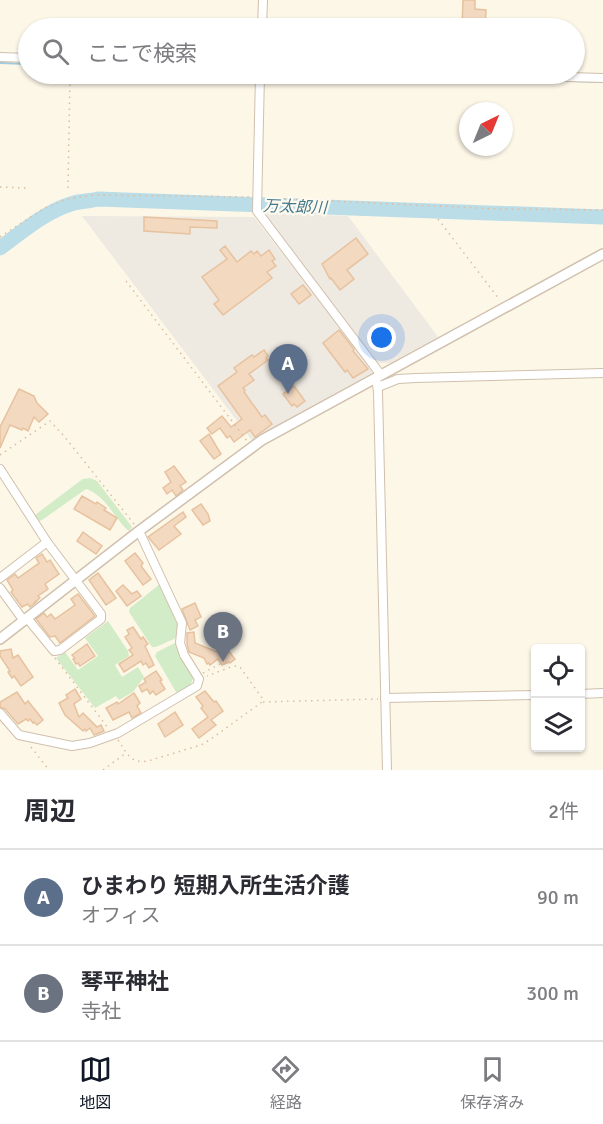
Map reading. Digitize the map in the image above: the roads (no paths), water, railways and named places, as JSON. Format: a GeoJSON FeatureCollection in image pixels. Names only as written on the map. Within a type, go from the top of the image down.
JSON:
{"type":"FeatureCollection","features":[{"type":"Feature","properties":{"kind":"street"},"geometry":{"type":"LineString","coordinates":[[262,18],[263,0]]}},
{"type":"Feature","properties":{"kind":"street"},"geometry":{"type":"LineString","coordinates":[[0,57],[18,58]]}},
{"type":"Feature","properties":{"kind":"street"},"geometry":{"type":"LineString","coordinates":[[585,77],[603,78]]}},
{"type":"Feature","properties":{"kind":"street"},"geometry":{"type":"LineString","coordinates":[[260,84],[257,210],[378,380],[387,770]]}},
{"type":"Feature","properties":{"kind":"street"},"geometry":{"type":"LineString","coordinates":[[0,639],[139,531],[262,440],[378,380],[603,254]]}},
{"type":"Feature","properties":{"kind":"street"},"geometry":{"type":"LineString","coordinates":[[378,380],[603,373]]}},
{"type":"Feature","properties":{"kind":"street"},"geometry":{"type":"LineString","coordinates":[[0,469],[47,543],[101,614],[101,619],[60,650],[54,651],[0,588]]}},
{"type":"Feature","properties":{"kind":"street"},"geometry":{"type":"LineString","coordinates":[[0,713],[19,735],[72,746],[113,735],[197,686],[198,678],[184,655],[180,643],[182,623],[139,531]]}},
{"type":"Feature","properties":{"kind":"street"},"geometry":{"type":"LineString","coordinates":[[0,578],[47,543]]}},
{"type":"Feature","properties":{"kind":"street"},"geometry":{"type":"LineString","coordinates":[[585,694],[603,693]]}},
{"type":"Feature","properties":{"kind":"street"},"geometry":{"type":"LineString","coordinates":[[385,698],[531,695]]}},
{"type":"Feature","properties":{"kind":"waterway"},"geometry":{"type":"LineString","coordinates":[[0,63],[18,64]]}},
{"type":"Feature","properties":{"kind":"waterway"},"geometry":{"type":"LineString","coordinates":[[585,81],[603,82]]}},
{"type":"Feature","properties":{"kind":"waterway","name":"万太郎川"},"geometry":{"type":"LineString","coordinates":[[0,248],[54,211],[74,203],[98,199],[603,217]]}},
{"type":"Feature","properties":{"kind":"place","name":"ひまわり 短期入所生活介護"},"geometry":{"type":"Point","coordinates":[288,394]}},
{"type":"Feature","properties":{"kind":"place","name":"琴平神社"},"geometry":{"type":"Point","coordinates":[223,662]}}]}
